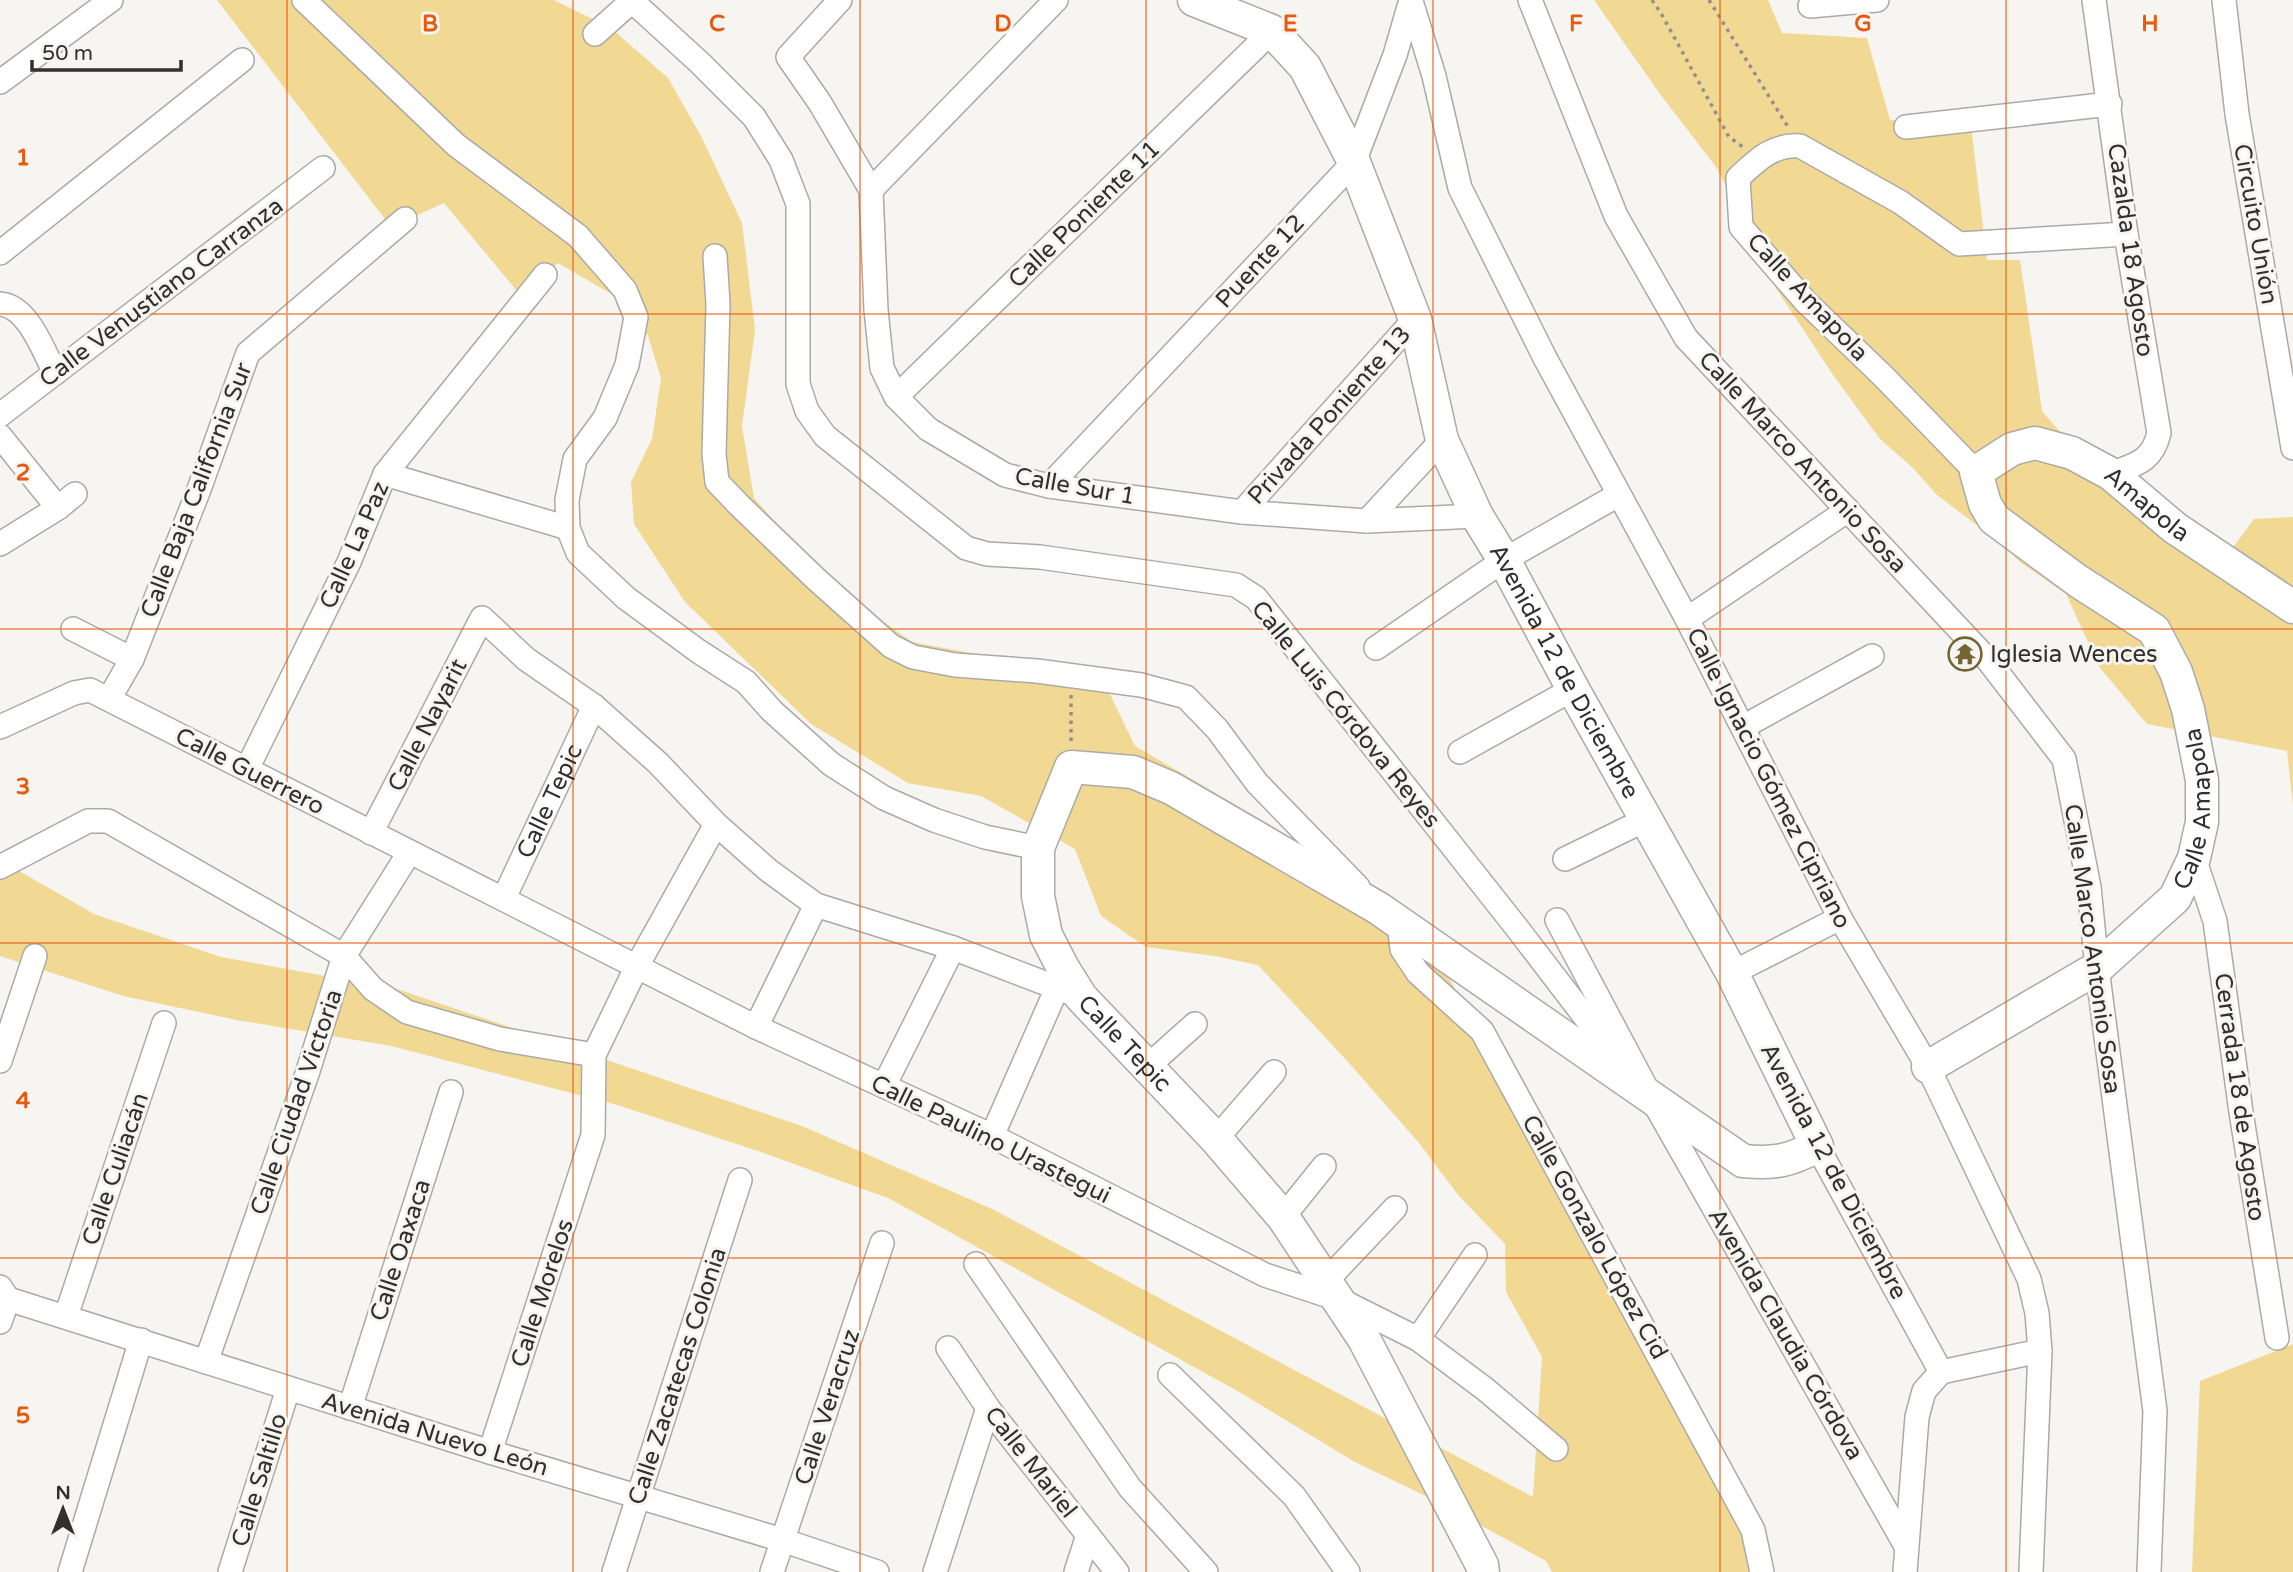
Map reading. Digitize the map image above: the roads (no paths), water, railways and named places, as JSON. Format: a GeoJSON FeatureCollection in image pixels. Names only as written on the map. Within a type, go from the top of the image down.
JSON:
{"type":"FeatureCollection","features":[{"type":"Feature","properties":{"kind":"street"},"geometry":{"type":"LineString","coordinates":[[0,82],[111,0]]}},
{"type":"Feature","properties":{"kind":"street"},"geometry":{"type":"LineString","coordinates":[[304,0],[456,145],[578,236],[625,290],[636,317],[627,365],[605,418],[575,459],[567,500],[568,528],[578,553],[626,598],[698,651],[746,682],[772,711],[831,764],[884,798],[934,820],[985,837],[1042,839]]}},
{"type":"Feature","properties":{"kind":"street","name":"Calle Sur 1"},"geometry":{"type":"LineString","coordinates":[[841,0],[788,57],[820,103],[871,190],[876,310],[883,368],[896,397],[928,429],[1005,475],[1049,486],[1242,512],[1367,521],[1477,516]]}},
{"type":"Feature","properties":{"kind":"street"},"geometry":{"type":"LineString","coordinates":[[871,190],[1056,0]]}},
{"type":"Feature","properties":{"kind":"street","name":"Avenida 12 de Diciembre"},"geometry":{"type":"LineString","coordinates":[[1194,0],[1272,31],[1305,67],[1354,162],[1415,319],[1442,440],[1477,516],[1504,560],[1573,690],[1732,973],[1817,1146],[1941,1372]]}},
{"type":"Feature","properties":{"kind":"street","name":"Calle Marco Antonio Sosa"},"geometry":{"type":"LineString","coordinates":[[1530,0],[1616,216],[1686,338],[1988,660],[2064,759],[2089,887],[2097,968],[2155,1412],[2149,1572]]}},
{"type":"Feature","properties":{"kind":"street"},"geometry":{"type":"LineString","coordinates":[[1810,6],[1877,0]]}},
{"type":"Feature","properties":{"kind":"street","name":"Cazalda 18 Agosto"},"geometry":{"type":"LineString","coordinates":[[2094,0],[2126,233],[2159,433],[2156,446],[2147,459],[2111,474]]}},
{"type":"Feature","properties":{"kind":"street","name":"Circuito Unión"},"geometry":{"type":"LineString","coordinates":[[2224,0],[2237,114],[2293,448]]}},
{"type":"Feature","properties":{"kind":"street"},"geometry":{"type":"LineString","coordinates":[[595,34],[633,1]]}},
{"type":"Feature","properties":{"kind":"street","name":"Calle Luis Córdova Reyes"},"geometry":{"type":"LineString","coordinates":[[633,1],[754,117],[781,160],[799,204],[797,384],[807,411],[825,436],[966,548],[987,554],[1041,557],[1236,584],[1256,598],[1602,1039],[1630,1071]]}},
{"type":"Feature","properties":{"kind":"street","name":"Puente 12"},"geometry":{"type":"LineString","coordinates":[[1049,486],[1354,162],[1395,55],[1411,1]]}},
{"type":"Feature","properties":{"kind":"street","name":"Calle Ignacio Gómez Cipriano"},"geometry":{"type":"LineString","coordinates":[[1411,1],[1434,76],[1460,188],[1545,358],[1687,619],[1840,918],[1928,1067],[2029,1279],[2037,1313],[2040,1351],[2031,1572]]}},
{"type":"Feature","properties":{"kind":"street","name":"Calle Poniente 11"},"geometry":{"type":"LineString","coordinates":[[896,397],[1272,31]]}},
{"type":"Feature","properties":{"kind":"street"},"geometry":{"type":"LineString","coordinates":[[0,253],[243,60]]}},
{"type":"Feature","properties":{"kind":"street"},"geometry":{"type":"LineString","coordinates":[[1906,127],[2110,104]]}},
{"type":"Feature","properties":{"kind":"street","name":"Calle Amapola"},"geometry":{"type":"LineString","coordinates":[[1928,1067],[2097,968],[2175,898],[2193,858],[2202,822],[2202,780],[2188,709],[2176,672],[2154,630],[2078,581],[1994,519],[1985,504],[1992,461],[1883,376],[1805,301],[1741,227],[1738,178],[1759,158],[1787,145],[1800,146],[1900,202],[1959,244],[2126,233]]}},
{"type":"Feature","properties":{"kind":"street","name":"Calle Venustiano Carranza"},"geometry":{"type":"LineString","coordinates":[[0,415],[323,168]]}},
{"type":"Feature","properties":{"kind":"street","name":"Calle Baja California Sur"},"geometry":{"type":"LineString","coordinates":[[100,695],[132,659],[198,492],[248,353],[405,219]]}},
{"type":"Feature","properties":{"kind":"street"},"geometry":{"type":"LineString","coordinates":[[715,256],[718,304],[713,454],[717,482],[816,579],[891,646],[913,657],[955,665],[1141,685],[1186,697],[1217,729],[1257,782],[1389,916]]}},
{"type":"Feature","properties":{"kind":"street","name":"Calle La Paz"},"geometry":{"type":"LineString","coordinates":[[247,769],[349,562],[385,474],[545,275]]}},
{"type":"Feature","properties":{"kind":"street"},"geometry":{"type":"LineString","coordinates":[[0,304],[7,304],[23,313],[55,373]]}},
{"type":"Feature","properties":{"kind":"street","name":"Privada Poniente 13"},"geometry":{"type":"LineString","coordinates":[[1242,512],[1415,319]]}},
{"type":"Feature","properties":{"kind":"street"},"geometry":{"type":"LineString","coordinates":[[0,436],[66,501],[0,544]]}},
{"type":"Feature","properties":{"kind":"street"},"geometry":{"type":"LineString","coordinates":[[1367,521],[1442,440]]}},
{"type":"Feature","properties":{"kind":"street","name":"Amapola"},"geometry":{"type":"LineString","coordinates":[[1992,461],[2035,443],[2073,453],[2111,474],[2175,528],[2293,607]]}},
{"type":"Feature","properties":{"kind":"street"},"geometry":{"type":"LineString","coordinates":[[385,474],[568,528]]}},
{"type":"Feature","properties":{"kind":"street"},"geometry":{"type":"LineString","coordinates":[[1376,648],[1504,560],[1618,495]]}},
{"type":"Feature","properties":{"kind":"street"},"geometry":{"type":"LineString","coordinates":[[1687,619],[1848,510]]}},
{"type":"Feature","properties":{"kind":"street","name":"Calle Tepic"},"geometry":{"type":"LineString","coordinates":[[482,618],[526,659],[594,706],[658,762],[716,824],[768,870],[816,905],[953,948],[1069,992],[1147,1067],[1216,1139],[1283,1217],[1364,1339],[1433,1468],[1482,1565],[1483,1572]]}},
{"type":"Feature","properties":{"kind":"street","name":"Calle Nayarit"},"geometry":{"type":"LineString","coordinates":[[371,833],[482,618]]}},
{"type":"Feature","properties":{"kind":"street"},"geometry":{"type":"LineString","coordinates":[[73,629],[132,659]]}},
{"type":"Feature","properties":{"kind":"street"},"geometry":{"type":"LineString","coordinates":[[1743,727],[1872,656]]}},
{"type":"Feature","properties":{"kind":"street"},"geometry":{"type":"LineString","coordinates":[[1460,752],[1573,690]]}},
{"type":"Feature","properties":{"kind":"street"},"geometry":{"type":"LineString","coordinates":[[0,727],[74,693],[100,695]]}},
{"type":"Feature","properties":{"kind":"street","name":"Calle Guerrero"},"geometry":{"type":"LineString","coordinates":[[100,695],[409,853]]}},
{"type":"Feature","properties":{"kind":"street","name":"Calle Tepic"},"geometry":{"type":"LineString","coordinates":[[504,898],[594,706]]}},
{"type":"Feature","properties":{"kind":"street"},"geometry":{"type":"LineString","coordinates":[[992,1136],[1069,992],[1046,935],[1038,896],[1042,839],[1067,775],[1133,772],[1171,788],[1389,916],[1630,1071]]}},
{"type":"Feature","properties":{"kind":"street"},"geometry":{"type":"LineString","coordinates":[[1565,859],[1647,819]]}},
{"type":"Feature","properties":{"kind":"street"},"geometry":{"type":"LineString","coordinates":[[0,867],[88,821],[108,821],[344,956],[373,989],[407,1012],[500,1039],[594,1055],[637,966],[716,824]]}},
{"type":"Feature","properties":{"kind":"street","name":"Calle Paulino Urastegui"},"geometry":{"type":"LineString","coordinates":[[409,853],[504,898],[755,1027],[992,1136],[1265,1275],[1332,1290],[1418,1339],[1485,1389],[1556,1450]]}},
{"type":"Feature","properties":{"kind":"street","name":"Calle Ciudad Victoria"},"geometry":{"type":"LineString","coordinates":[[206,1362],[307,1074],[344,956],[409,853]]}},
{"type":"Feature","properties":{"kind":"street","name":"Cerrada 18 de Agosto"},"geometry":{"type":"LineString","coordinates":[[2193,858],[2215,921],[2241,1112],[2277,1338]]}},
{"type":"Feature","properties":{"kind":"street"},"geometry":{"type":"LineString","coordinates":[[755,1027],[816,905]]}},
{"type":"Feature","properties":{"kind":"street","name":"Calle Gonzalo López Cid"},"geometry":{"type":"LineString","coordinates":[[1389,916],[1402,949],[1418,973],[1482,1031],[1753,1530],[1762,1572]]}},
{"type":"Feature","properties":{"kind":"street"},"geometry":{"type":"LineString","coordinates":[[1732,973],[1840,918]]}},
{"type":"Feature","properties":{"kind":"street"},"geometry":{"type":"LineString","coordinates":[[1557,920],[1630,1071],[1652,1099],[1743,1161],[1770,1163],[1797,1157],[1817,1146]]}},
{"type":"Feature","properties":{"kind":"street"},"geometry":{"type":"LineString","coordinates":[[884,1086],[953,948]]}},
{"type":"Feature","properties":{"kind":"street"},"geometry":{"type":"LineString","coordinates":[[0,1061],[35,956]]}},
{"type":"Feature","properties":{"kind":"street","name":"Calle Culiacán"},"geometry":{"type":"LineString","coordinates":[[66,1316],[164,1023]]}},
{"type":"Feature","properties":{"kind":"street"},"geometry":{"type":"LineString","coordinates":[[1147,1067],[1195,1024]]}},
{"type":"Feature","properties":{"kind":"street","name":"Calle Morelos"},"geometry":{"type":"LineString","coordinates":[[490,1452],[593,1135],[594,1055]]}},
{"type":"Feature","properties":{"kind":"street"},"geometry":{"type":"LineString","coordinates":[[1216,1139],[1274,1072]]}},
{"type":"Feature","properties":{"kind":"street","name":"Calle Oaxaca"},"geometry":{"type":"LineString","coordinates":[[350,1408],[451,1092]]}},
{"type":"Feature","properties":{"kind":"street","name":"Avenida Claudia Córdova"},"geometry":{"type":"LineString","coordinates":[[1652,1099],[1906,1546]]}},
{"type":"Feature","properties":{"kind":"street"},"geometry":{"type":"LineString","coordinates":[[1283,1217],[1324,1166]]}},
{"type":"Feature","properties":{"kind":"street","name":"Calle Zacatecas Colonia"},"geometry":{"type":"LineString","coordinates":[[614,1572],[740,1180]]}},
{"type":"Feature","properties":{"kind":"street"},"geometry":{"type":"LineString","coordinates":[[1332,1290],[1395,1208]]}},
{"type":"Feature","properties":{"kind":"street","name":"Calle Veracruz"},"geometry":{"type":"LineString","coordinates":[[772,1572],[881,1243]]}},
{"type":"Feature","properties":{"kind":"street"},"geometry":{"type":"LineString","coordinates":[[1418,1339],[1475,1255]]}},
{"type":"Feature","properties":{"kind":"street"},"geometry":{"type":"LineString","coordinates":[[976,1264],[1130,1488],[1206,1572]]}},
{"type":"Feature","properties":{"kind":"street"},"geometry":{"type":"LineString","coordinates":[[0,1322],[4,1293]]}},
{"type":"Feature","properties":{"kind":"street","name":"Avenida Nuevo León"},"geometry":{"type":"LineString","coordinates":[[4,1293],[206,1362],[490,1452],[639,1495],[877,1572]]}},
{"type":"Feature","properties":{"kind":"street"},"geometry":{"type":"LineString","coordinates":[[70,1572],[141,1340]]}},
{"type":"Feature","properties":{"kind":"street","name":"Calle Mariel"},"geometry":{"type":"LineString","coordinates":[[948,1348],[988,1408],[1117,1572]]}},
{"type":"Feature","properties":{"kind":"street"},"geometry":{"type":"LineString","coordinates":[[1905,1572],[1917,1417],[1924,1391],[1941,1372],[2040,1351]]}},
{"type":"Feature","properties":{"kind":"street"},"geometry":{"type":"LineString","coordinates":[[1170,1376],[1294,1496],[1348,1572]]}},
{"type":"Feature","properties":{"kind":"street","name":"Calle Saltillo"},"geometry":{"type":"LineString","coordinates":[[230,1572],[288,1388]]}},
{"type":"Feature","properties":{"kind":"street"},"geometry":{"type":"LineString","coordinates":[[935,1572],[988,1408]]}},
{"type":"Feature","properties":{"kind":"street"},"geometry":{"type":"LineString","coordinates":[[1076,1572],[1088,1535]]}},
{"type":"Feature","properties":{"kind":"place","name":"Iglesia Wences"},"geometry":{"type":"Point","coordinates":[1965,654]}}]}
